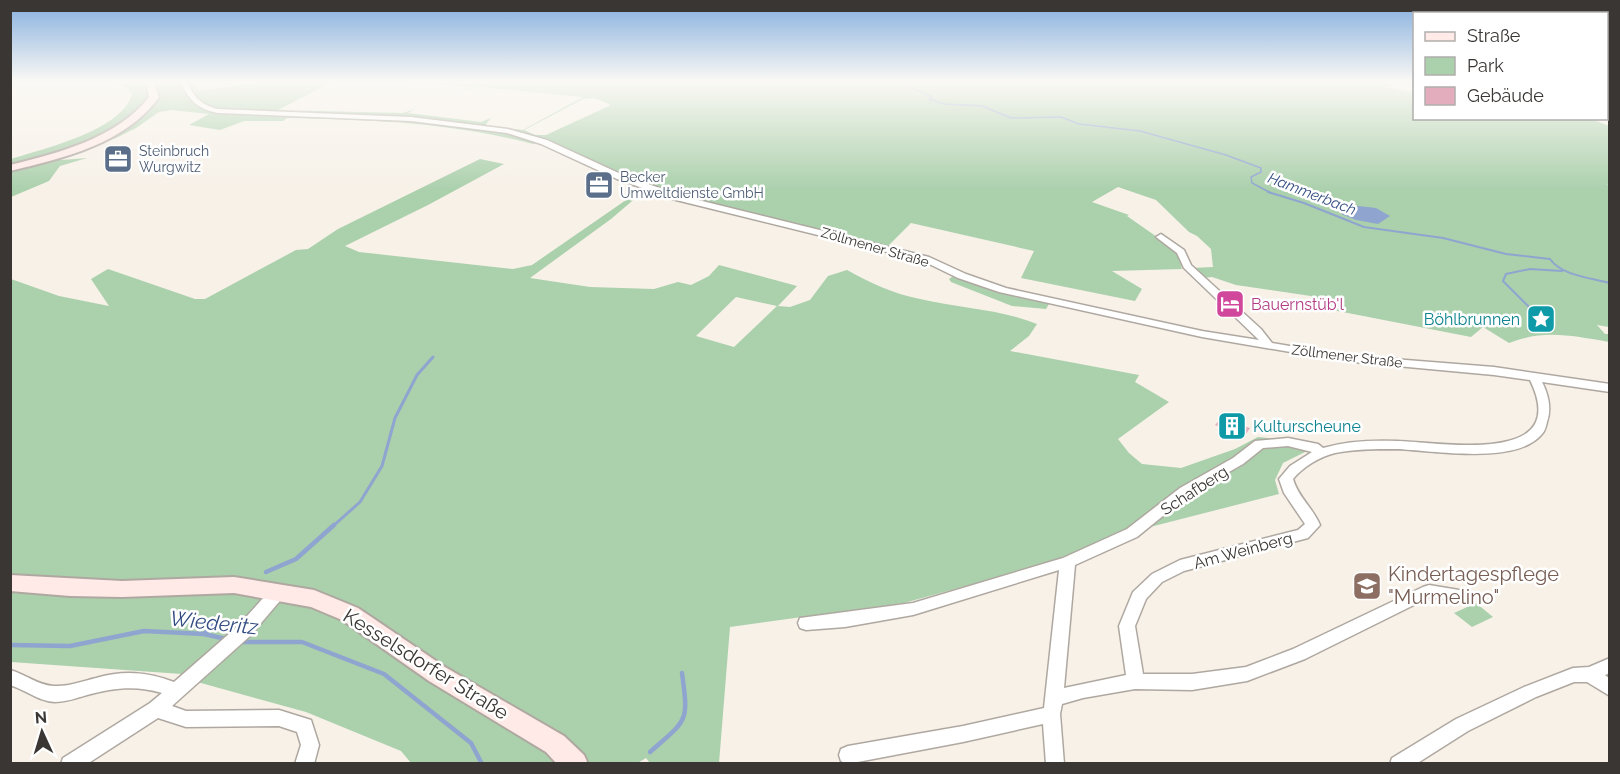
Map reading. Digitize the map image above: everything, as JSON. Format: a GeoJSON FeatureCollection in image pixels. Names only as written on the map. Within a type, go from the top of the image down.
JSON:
{"type":"FeatureCollection","features":[{"type":"Feature","properties":{"kind":"main road"},"geometry":{"type":"LineString","coordinates":[[10,168],[91,142],[136,118]]}},
{"type":"Feature","properties":{"kind":"main road","name":"Kesselsdorfer Straße"},"geometry":{"type":"LineString","coordinates":[[10,583],[122,589],[234,585],[279,591],[314,599],[350,614],[437,674],[555,744],[575,764]]}},
{"type":"Feature","properties":{"kind":"street","name":"Zöllmener Straße"},"geometry":{"type":"LineString","coordinates":[[380,118],[411,119],[508,131],[551,144],[610,173],[679,198],[853,239],[926,259],[962,276],[1003,290],[1270,347],[1378,363],[1483,370],[1610,388]]}},
{"type":"Feature","properties":{"kind":"street"},"geometry":{"type":"LineString","coordinates":[[1161,237],[1181,252],[1187,267],[1257,330],[1270,347]]}},
{"type":"Feature","properties":{"kind":"street","name":"Am Weinberg"},"geometry":{"type":"LineString","coordinates":[[1135,681],[1127,626],[1140,596],[1157,578],[1180,566],[1293,537],[1310,529],[1313,525],[1310,518],[1293,499],[1286,479],[1292,470],[1333,449],[1395,445],[1486,450],[1518,443],[1533,437],[1543,421],[1544,406],[1533,376]]}},
{"type":"Feature","properties":{"kind":"street","name":"Schafberg"},"geometry":{"type":"LineString","coordinates":[[806,623],[845,620],[913,609],[1068,562],[1132,533],[1185,492],[1238,461],[1260,444],[1288,442],[1313,447],[1322,453]]}},
{"type":"Feature","properties":{"kind":"street"},"geometry":{"type":"LineString","coordinates":[[1055,764],[1053,706],[1068,562]]}},
{"type":"Feature","properties":{"kind":"street"},"geometry":{"type":"LineString","coordinates":[[70,764],[156,709],[244,631],[279,591]]}},
{"type":"Feature","properties":{"kind":"street"},"geometry":{"type":"LineString","coordinates":[[848,754],[963,734],[1053,706],[1083,690],[1135,681],[1192,682],[1247,674],[1299,654],[1429,591],[1459,595]]}},
{"type":"Feature","properties":{"kind":"street"},"geometry":{"type":"LineString","coordinates":[[1399,764],[1462,725],[1530,692],[1573,675],[1590,674],[1610,665]]}},
{"type":"Feature","properties":{"kind":"street"},"geometry":{"type":"LineString","coordinates":[[1590,674],[1610,689]]}},
{"type":"Feature","properties":{"kind":"street"},"geometry":{"type":"LineString","coordinates":[[10,677],[21,679],[40,692],[54,694],[122,679],[148,679],[176,690]]}},
{"type":"Feature","properties":{"kind":"street"},"geometry":{"type":"LineString","coordinates":[[156,709],[186,719],[279,717],[305,726],[310,745],[304,764]]}},
{"type":"Feature","properties":{"kind":"green space"},"geometry":{"type":"Polygon","coordinates":[[[114,118],[150,118],[116,138],[61,158],[61,160],[87,158],[60,166],[49,181],[11,197],[11,159],[61,144],[98,128],[114,118]]]}},
{"type":"Feature","properties":{"kind":"green space"},"geometry":{"type":"Polygon","coordinates":[[[202,118],[287,118],[283,121],[244,121],[220,130],[189,125],[202,118]]]}},
{"type":"Feature","properties":{"kind":"green space"},"geometry":{"type":"Polygon","coordinates":[[[291,118],[450,118],[481,122],[491,118],[486,124],[488,126],[523,130],[547,118],[524,130],[535,135],[546,135],[583,118],[1594,120],[1609,126],[1610,183],[1607,184],[1610,186],[1609,327],[1597,325],[1605,334],[1609,334],[1609,342],[1547,335],[1509,343],[1483,327],[1471,337],[1312,306],[1311,296],[1236,285],[1212,277],[1201,278],[1191,268],[1213,267],[1211,249],[1189,232],[1156,200],[1118,187],[1092,202],[1129,215],[1127,216],[1177,251],[1182,269],[1112,271],[1142,289],[1135,301],[1021,278],[1034,251],[911,223],[884,250],[688,204],[645,190],[611,219],[530,278],[590,287],[654,289],[678,282],[691,285],[709,276],[719,265],[797,286],[778,306],[790,307],[810,300],[828,276],[847,270],[873,284],[901,294],[1008,315],[1037,324],[1029,336],[1010,351],[1139,375],[1135,382],[1169,402],[1118,439],[1142,464],[1181,468],[1235,449],[1258,437],[1321,444],[1283,463],[1275,480],[1279,494],[1150,527],[1021,571],[904,603],[730,627],[719,763],[650,763],[646,758],[636,764],[411,763],[401,751],[306,712],[201,683],[182,674],[11,662],[11,279],[59,296],[109,306],[91,279],[108,269],[195,299],[205,299],[296,250],[308,249],[338,229],[480,159],[504,164],[345,246],[359,252],[513,269],[532,265],[642,189],[537,142],[533,144],[441,127],[291,118]],[[736,297],[696,336],[734,347],[777,306],[736,297]]]}},
{"type":"Feature","properties":{"kind":"green space"},"geometry":{"type":"Polygon","coordinates":[[[953,276],[995,292],[1049,304],[1046,309],[1012,306],[951,282],[949,279],[953,276]]]}},
{"type":"Feature","properties":{"kind":"green space"},"geometry":{"type":"Polygon","coordinates":[[[1476,603],[1493,617],[1472,627],[1454,613],[1476,603]]]}},
{"type":"Feature","properties":{"kind":"water"},"geometry":{"type":"Polygon","coordinates":[[[1340,206],[1376,208],[1390,216],[1378,224],[1356,220],[1341,214],[1340,206]]]}},
{"type":"Feature","properties":{"kind":"building","name":"Kulturscheune"},"geometry":{"type":"Polygon","coordinates":[[[1222,417],[1250,428],[1244,437],[1215,425],[1222,417]]]}},
{"type":"Feature","properties":{"kind":"waterway","name":"Hammerbach"},"geometry":{"type":"LineString","coordinates":[[1064,118],[1079,124],[1140,131],[1226,155],[1261,168],[1261,172],[1251,177],[1252,183],[1271,193]]}},
{"type":"Feature","properties":{"kind":"waterway","name":"Hammerbach"},"geometry":{"type":"LineString","coordinates":[[1271,193],[1304,203],[1364,227],[1443,238],[1506,254],[1550,259],[1555,265],[1569,273],[1610,283]]}},
{"type":"Feature","properties":{"kind":"waterway"},"geometry":{"type":"LineString","coordinates":[[1541,319],[1503,281],[1506,274],[1530,269],[1562,271]]}},
{"type":"Feature","properties":{"kind":"waterway"},"geometry":{"type":"LineString","coordinates":[[332,527],[360,502],[382,466],[395,418],[417,375],[433,357]]}},
{"type":"Feature","properties":{"kind":"waterway"},"geometry":{"type":"LineString","coordinates":[[266,572],[296,559],[334,525]]}},
{"type":"Feature","properties":{"kind":"waterway"},"geometry":{"type":"LineString","coordinates":[[205,633],[212,626]]}},
{"type":"Feature","properties":{"kind":"waterway","name":"Wiederitz"},"geometry":{"type":"LineString","coordinates":[[10,645],[70,646],[144,631],[204,634],[226,639]]}},
{"type":"Feature","properties":{"kind":"waterway","name":"Wiederitz"},"geometry":{"type":"LineString","coordinates":[[241,642],[302,642],[384,674],[471,743],[482,764]]}},
{"type":"Feature","properties":{"kind":"waterway"},"geometry":{"type":"LineString","coordinates":[[650,752],[672,733],[685,712],[682,673]]}},
{"type":"Feature","properties":{"kind":"place","name":"Steinbruch Wurgwitz"},"geometry":{"type":"Point","coordinates":[118,159]}},
{"type":"Feature","properties":{"kind":"place","name":"Becker Umweltdienste GmbH"},"geometry":{"type":"Point","coordinates":[599,185]}},
{"type":"Feature","properties":{"kind":"place","name":"Bauernstüb'l"},"geometry":{"type":"Point","coordinates":[1230,304]}},
{"type":"Feature","properties":{"kind":"place","name":"Böhlbrunnen"},"geometry":{"type":"Point","coordinates":[1541,319]}},
{"type":"Feature","properties":{"kind":"place","name":"Kulturscheune"},"geometry":{"type":"Point","coordinates":[1232,426]}},
{"type":"Feature","properties":{"kind":"place","name":"Kindertagespflege \"Murmelino\""},"geometry":{"type":"Point","coordinates":[1367,586]}}]}
